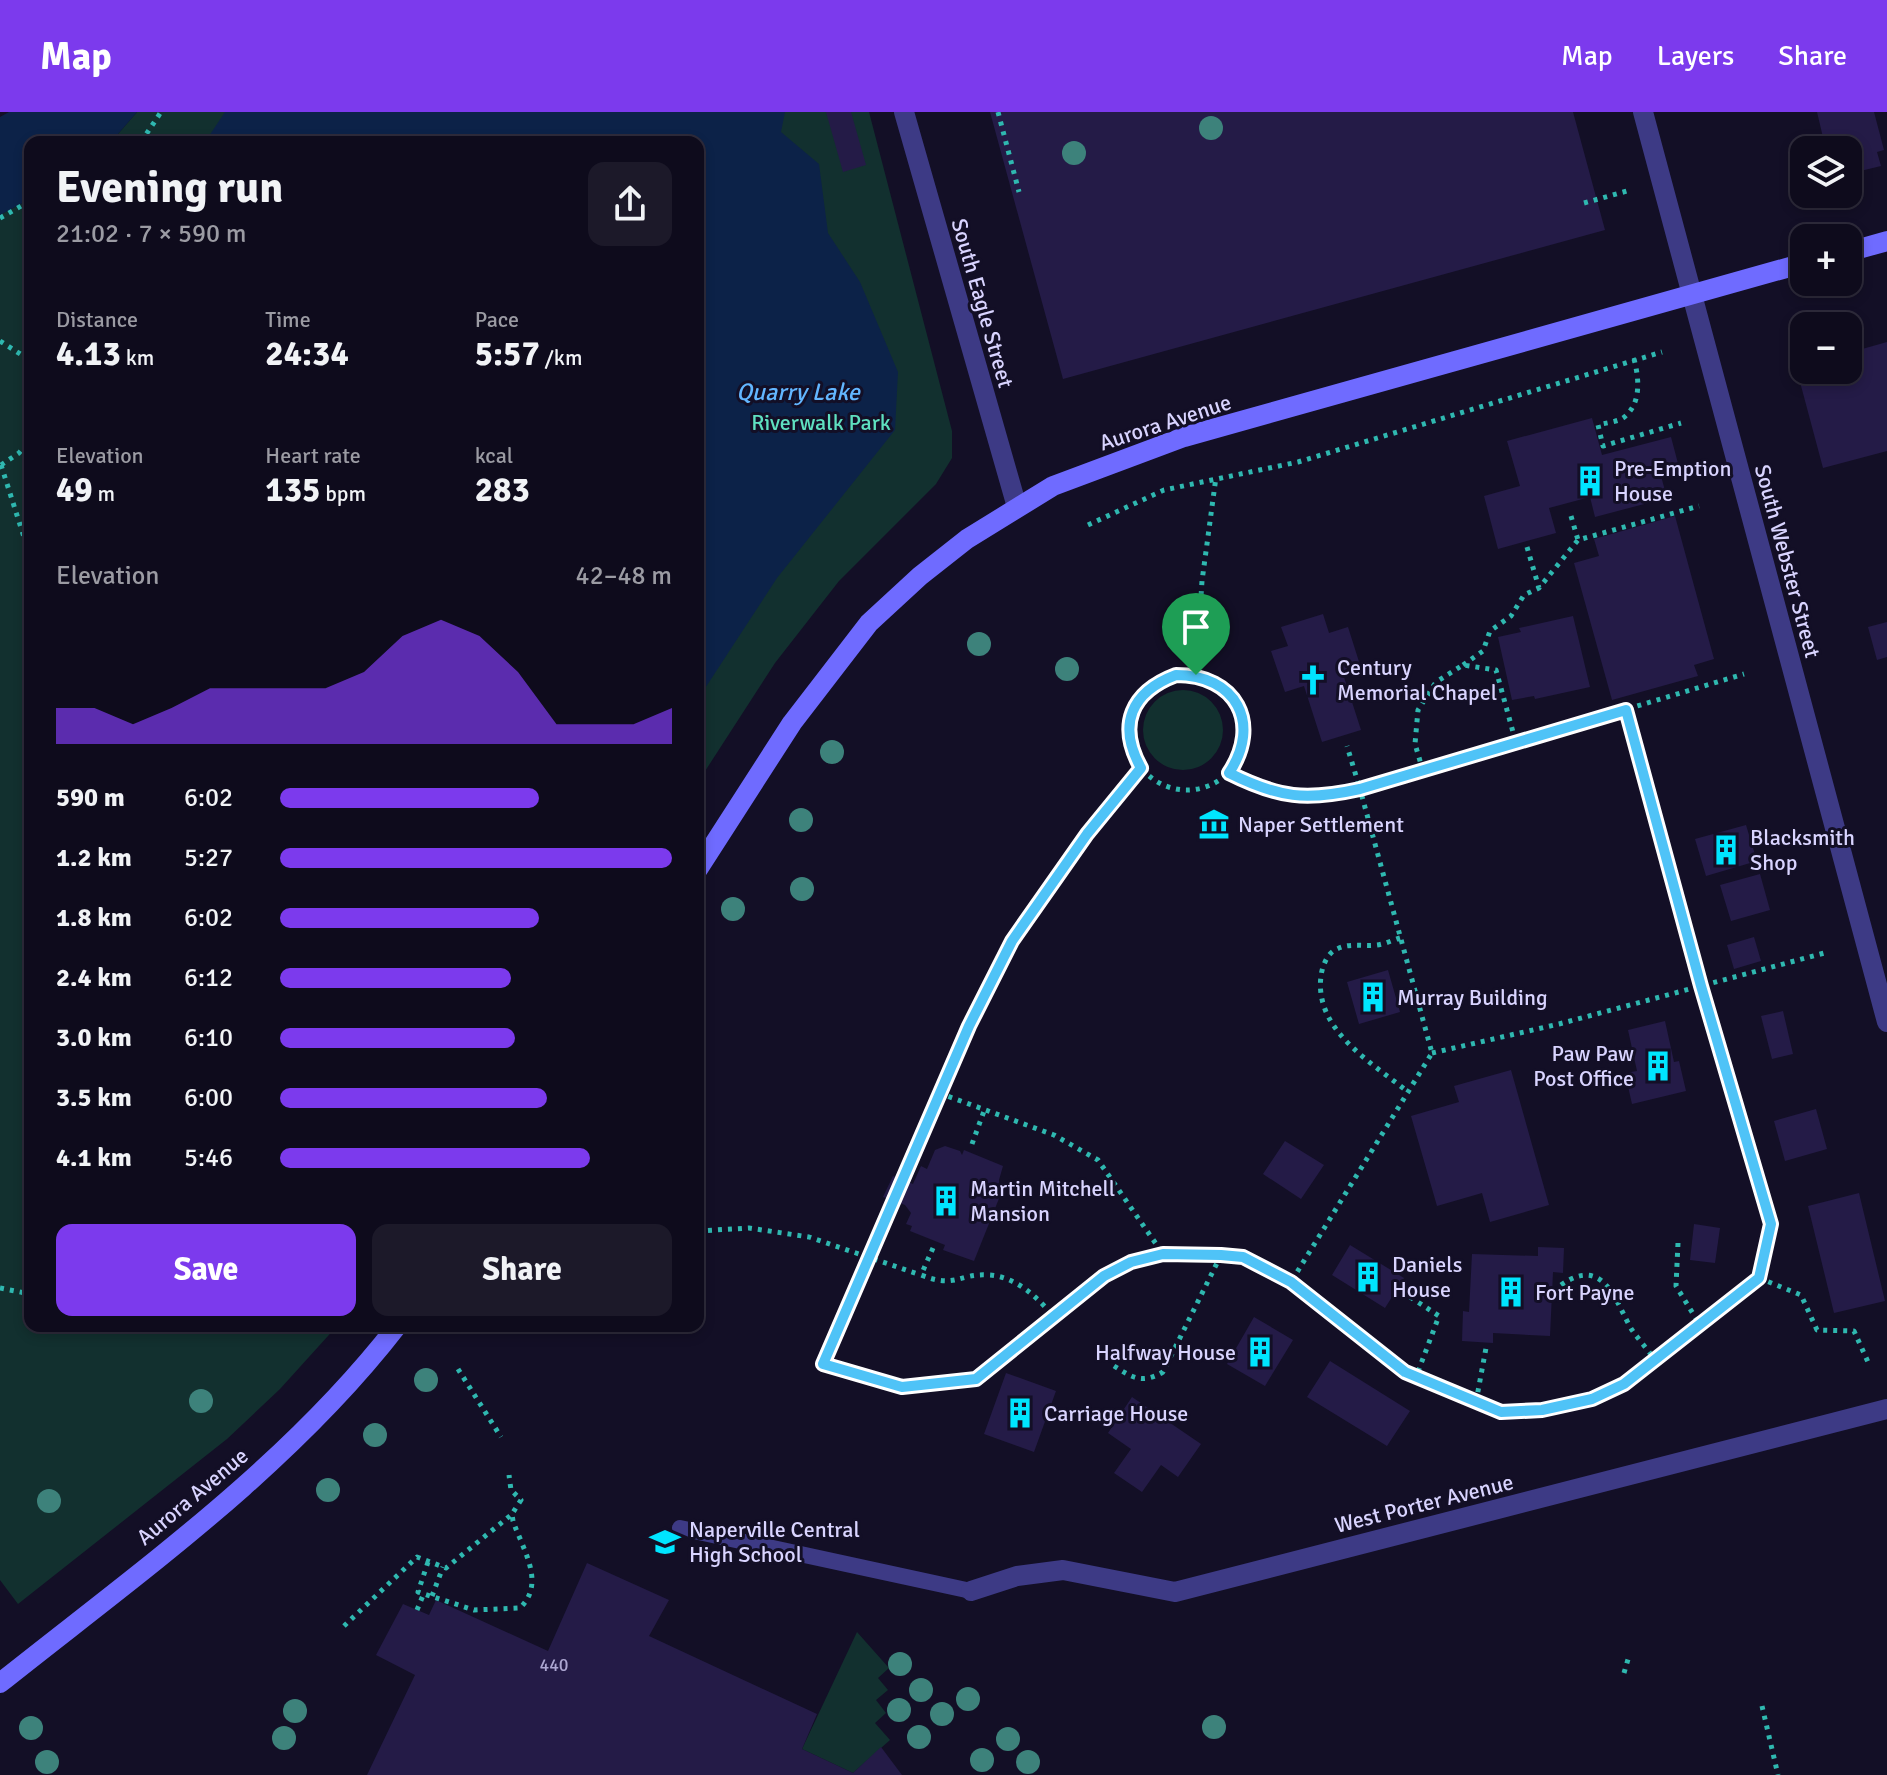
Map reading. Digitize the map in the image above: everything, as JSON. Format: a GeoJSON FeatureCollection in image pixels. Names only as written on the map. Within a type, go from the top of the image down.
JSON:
{"type":"FeatureCollection","features":[{"type":"Feature","properties":{"kind":"main road"},"geometry":{"type":"LineString","coordinates":[[1862,248],[1887,241]]}},
{"type":"Feature","properties":{"kind":"main road","name":"Aurora Avenue"},"geometry":{"type":"LineString","coordinates":[[704,860],[792,723],[869,623],[943,558],[1017,507],[1057,484],[1184,437],[1790,267]]}},
{"type":"Feature","properties":{"kind":"main road","name":"Aurora Avenue"},"geometry":{"type":"LineString","coordinates":[[0,1683],[250,1480],[364,1369],[392,1332]]}},
{"type":"Feature","properties":{"kind":"street","name":"South Eagle Street"},"geometry":{"type":"LineString","coordinates":[[904,112],[1017,507]]}},
{"type":"Feature","properties":{"kind":"street","name":"South Webster Street"},"geometry":{"type":"LineString","coordinates":[[1643,112],[1887,1022]]}},
{"type":"Feature","properties":{"kind":"street","name":"West Porter Avenue"},"geometry":{"type":"LineString","coordinates":[[971,1591],[1017,1576],[1063,1570],[1175,1592],[1887,1409]]}},
{"type":"Feature","properties":{"kind":"lane"},"geometry":{"type":"LineString","coordinates":[[680,1528],[971,1591]]}},
{"type":"Feature","properties":{"kind":"path"},"geometry":{"type":"LineString","coordinates":[[145,136],[161,112]]}},
{"type":"Feature","properties":{"kind":"path"},"geometry":{"type":"LineString","coordinates":[[998,112],[1019,192]]}},
{"type":"Feature","properties":{"kind":"path"},"geometry":{"type":"LineString","coordinates":[[1584,203],[1627,191]]}},
{"type":"Feature","properties":{"kind":"path"},"geometry":{"type":"LineString","coordinates":[[0,218],[24,204]]}},
{"type":"Feature","properties":{"kind":"path"},"geometry":{"type":"LineString","coordinates":[[0,341],[24,353]]}},
{"type":"Feature","properties":{"kind":"path"},"geometry":{"type":"LineString","coordinates":[[1088,525],[1164,490],[1341,451],[1662,352]]}},
{"type":"Feature","properties":{"kind":"path"},"geometry":{"type":"LineString","coordinates":[[1634,359],[1640,379],[1636,399],[1623,418],[1598,425],[1603,446],[1681,423]]}},
{"type":"Feature","properties":{"kind":"path"},"geometry":{"type":"LineString","coordinates":[[24,447],[0,466],[24,538]]}},
{"type":"Feature","properties":{"kind":"path"},"geometry":{"type":"LineString","coordinates":[[1196,675],[1202,581],[1216,477]]}},
{"type":"Feature","properties":{"kind":"path"},"geometry":{"type":"LineString","coordinates":[[1423,771],[1415,744],[1418,710],[1436,682],[1483,651],[1490,631],[1511,616],[1524,595],[1539,588],[1578,540],[1699,506]]}},
{"type":"Feature","properties":{"kind":"path"},"geometry":{"type":"LineString","coordinates":[[1571,516],[1578,540]]}},
{"type":"Feature","properties":{"kind":"path"},"geometry":{"type":"LineString","coordinates":[[1527,547],[1539,588]]}},
{"type":"Feature","properties":{"kind":"path"},"geometry":{"type":"LineString","coordinates":[[1463,665],[1496,670],[1516,743]]}},
{"type":"Feature","properties":{"kind":"path"},"geometry":{"type":"LineString","coordinates":[[1229,773],[1258,788],[1294,798],[1324,797],[1423,771],[1744,674]]}},
{"type":"Feature","properties":{"kind":"path"},"geometry":{"type":"LineString","coordinates":[[1176,675],[1196,675],[1228,691],[1238,705],[1244,723],[1244,741],[1239,758],[1229,773],[1212,784],[1193,790],[1174,789],[1155,781],[1141,768],[1131,751],[1128,731],[1132,712],[1142,695],[1158,682],[1176,675]]}},
{"type":"Feature","properties":{"kind":"path"},"geometry":{"type":"LineString","coordinates":[[1141,768],[1087,834],[1012,941],[939,1093],[823,1364],[902,1387],[976,1379],[1104,1276],[1131,1262],[1163,1254],[1221,1255],[1243,1257],[1291,1282],[1405,1372],[1501,1412],[1555,1407],[1592,1399],[1624,1384],[1759,1278],[1771,1224],[1701,986],[1626,710]]}},
{"type":"Feature","properties":{"kind":"path"},"geometry":{"type":"LineString","coordinates":[[1347,746],[1432,1053]]}},
{"type":"Feature","properties":{"kind":"path"},"geometry":{"type":"LineString","coordinates":[[1400,938],[1377,945],[1354,944],[1333,950],[1322,967],[1319,989],[1326,1013],[1338,1034],[1408,1092]]}},
{"type":"Feature","properties":{"kind":"path"},"geometry":{"type":"LineString","coordinates":[[1291,1282],[1432,1053],[1559,1024],[1828,952]]}},
{"type":"Feature","properties":{"kind":"path"},"geometry":{"type":"LineString","coordinates":[[939,1093],[1054,1135],[1098,1160],[1163,1254]]}},
{"type":"Feature","properties":{"kind":"path"},"geometry":{"type":"LineString","coordinates":[[972,1144],[984,1111]]}},
{"type":"Feature","properties":{"kind":"path"},"geometry":{"type":"LineString","coordinates":[[704,1231],[749,1228],[809,1237],[938,1282],[988,1274],[1009,1279],[1023,1287],[1055,1318]]}},
{"type":"Feature","properties":{"kind":"path"},"geometry":{"type":"LineString","coordinates":[[1678,1243],[1676,1286],[1700,1325]]}},
{"type":"Feature","properties":{"kind":"path"},"geometry":{"type":"LineString","coordinates":[[921,1275],[933,1248]]}},
{"type":"Feature","properties":{"kind":"path"},"geometry":{"type":"LineString","coordinates":[[1114,1366],[1135,1380],[1150,1380],[1163,1372],[1221,1255]]}},
{"type":"Feature","properties":{"kind":"path"},"geometry":{"type":"LineString","coordinates":[[1561,1285],[1570,1279],[1587,1276],[1601,1281],[1616,1294],[1631,1328],[1655,1360]]}},
{"type":"Feature","properties":{"kind":"path"},"geometry":{"type":"LineString","coordinates":[[1759,1278],[1801,1295],[1817,1330],[1854,1331],[1868,1362]]}},
{"type":"Feature","properties":{"kind":"path"},"geometry":{"type":"LineString","coordinates":[[0,1288],[24,1293]]}},
{"type":"Feature","properties":{"kind":"path"},"geometry":{"type":"LineString","coordinates":[[1410,1297],[1439,1316],[1416,1377]]}},
{"type":"Feature","properties":{"kind":"path"},"geometry":{"type":"LineString","coordinates":[[1476,1402],[1486,1348]]}},
{"type":"Feature","properties":{"kind":"path"},"geometry":{"type":"LineString","coordinates":[[458,1369],[501,1437]]}},
{"type":"Feature","properties":{"kind":"path"},"geometry":{"type":"LineString","coordinates":[[344,1626],[417,1557],[446,1568],[512,1514],[521,1500],[511,1490],[509,1475]]}},
{"type":"Feature","properties":{"kind":"path"},"geometry":{"type":"LineString","coordinates":[[428,1562],[418,1592],[474,1610],[520,1608],[532,1592],[533,1574],[512,1514]]}},
{"type":"Feature","properties":{"kind":"path"},"geometry":{"type":"LineString","coordinates":[[432,1596],[443,1567]]}},
{"type":"Feature","properties":{"kind":"path"},"geometry":{"type":"LineString","coordinates":[[417,1610],[424,1593]]}},
{"type":"Feature","properties":{"kind":"path"},"geometry":{"type":"LineString","coordinates":[[1624,1673],[1629,1656]]}},
{"type":"Feature","properties":{"kind":"path"},"geometry":{"type":"LineString","coordinates":[[1762,1706],[1778,1775]]}},
{"type":"Feature","properties":{"kind":"green space","name":"Quarry Lake"},"geometry":{"type":"Polygon","coordinates":[[[137,112],[869,112],[952,431],[952,458],[936,484],[839,581],[775,663],[704,773],[704,136],[116,136],[137,112]]]}},
{"type":"Feature","properties":{"kind":"green space"},"geometry":{"type":"Polygon","coordinates":[[[24,202],[24,1332],[332,1332],[280,1389],[227,1439],[18,1604],[0,1580],[0,215],[24,202]]]}},
{"type":"Feature","properties":{"kind":"green space"},"geometry":{"type":"Polygon","coordinates":[[[1183,690],[1198,693],[1211,702],[1220,715],[1223,730],[1220,745],[1211,758],[1198,767],[1183,770],[1168,767],[1155,758],[1146,745],[1143,730],[1146,715],[1155,702],[1168,693],[1183,690]]]}},
{"type":"Feature","properties":{"kind":"green space"},"geometry":{"type":"Polygon","coordinates":[[[857,1632],[889,1668],[878,1678],[888,1690],[876,1700],[886,1713],[875,1723],[890,1740],[853,1773],[802,1749],[857,1632]]]}},
{"type":"Feature","properties":{"kind":"water"},"geometry":{"type":"Polygon","coordinates":[[[9,112],[137,112],[116,136],[24,136],[24,202],[0,215],[0,117],[9,112]]]}},
{"type":"Feature","properties":{"kind":"water","name":"Quarry Lake"},"geometry":{"type":"Polygon","coordinates":[[[225,112],[785,112],[781,132],[819,164],[828,233],[860,282],[898,372],[895,430],[777,578],[704,690],[704,136],[209,136],[225,112]]]}},
{"type":"Feature","properties":{"kind":"building"},"geometry":{"type":"Polygon","coordinates":[[[826,112],[851,112],[866,165],[843,172],[826,112]]]}},
{"type":"Feature","properties":{"kind":"building"},"geometry":{"type":"Polygon","coordinates":[[[990,112],[1573,112],[1605,230],[1063,379],[990,112]]]}},
{"type":"Feature","properties":{"kind":"building"},"geometry":{"type":"Polygon","coordinates":[[[1817,112],[1874,112],[1884,150],[1877,152],[1881,166],[1862,171],[1862,136],[1823,136],[1817,112]]]}},
{"type":"Feature","properties":{"kind":"building"},"geometry":{"type":"Polygon","coordinates":[[[1887,342],[1887,451],[1823,468],[1801,384],[1862,384],[1862,349],[1887,342]]]}},
{"type":"Feature","properties":{"kind":"building","name":"Pre-Emption House"},"geometry":{"type":"Polygon","coordinates":[[[1592,418],[1602,455],[1671,437],[1680,471],[1661,476],[1667,498],[1595,517],[1590,497],[1549,508],[1556,533],[1498,549],[1484,496],[1520,486],[1507,441],[1592,418]]]}},
{"type":"Feature","properties":{"kind":"building"},"geometry":{"type":"Polygon","coordinates":[[[1675,516],[1714,659],[1694,665],[1698,676],[1612,700],[1574,563],[1599,556],[1594,539],[1675,516]]]}},
{"type":"Feature","properties":{"kind":"building","name":"Century Memorial Chapel"},"geometry":{"type":"Polygon","coordinates":[[[1323,614],[1329,633],[1348,627],[1361,668],[1343,674],[1361,730],[1322,742],[1304,686],[1285,692],[1271,651],[1288,646],[1281,627],[1323,614]]]}},
{"type":"Feature","properties":{"kind":"building"},"geometry":{"type":"Polygon","coordinates":[[[1573,616],[1590,687],[1535,699],[1534,696],[1512,700],[1498,637],[1521,632],[1519,628],[1573,616]]]}},
{"type":"Feature","properties":{"kind":"building"},"geometry":{"type":"Polygon","coordinates":[[[1887,622],[1887,657],[1877,660],[1868,627],[1887,622]]]}},
{"type":"Feature","properties":{"kind":"building","name":"Blacksmith Shop"},"geometry":{"type":"Polygon","coordinates":[[[1746,825],[1757,861],[1706,876],[1695,839],[1746,825]]]}},
{"type":"Feature","properties":{"kind":"building"},"geometry":{"type":"Polygon","coordinates":[[[1760,874],[1770,910],[1731,921],[1720,885],[1760,874]]]}},
{"type":"Feature","properties":{"kind":"building"},"geometry":{"type":"Polygon","coordinates":[[[1754,937],[1761,961],[1734,969],[1727,945],[1754,937]]]}},
{"type":"Feature","properties":{"kind":"building","name":"Murray Building"},"geometry":{"type":"Polygon","coordinates":[[[1388,970],[1400,1012],[1359,1024],[1347,982],[1388,970]]]}},
{"type":"Feature","properties":{"kind":"building"},"geometry":{"type":"Polygon","coordinates":[[[1783,1011],[1793,1054],[1772,1059],[1761,1016],[1783,1011]]]}},
{"type":"Feature","properties":{"kind":"building","name":"Paw Paw Post Office"},"geometry":{"type":"Polygon","coordinates":[[[1665,1021],[1674,1062],[1679,1061],[1686,1091],[1632,1104],[1625,1073],[1637,1071],[1628,1030],[1665,1021]]]}},
{"type":"Feature","properties":{"kind":"building"},"geometry":{"type":"Polygon","coordinates":[[[1511,1070],[1549,1205],[1490,1222],[1482,1193],[1437,1206],[1411,1116],[1459,1102],[1454,1086],[1511,1070]]]}},
{"type":"Feature","properties":{"kind":"building"},"geometry":{"type":"Polygon","coordinates":[[[1816,1109],[1827,1149],[1785,1161],[1774,1121],[1816,1109]]]}},
{"type":"Feature","properties":{"kind":"building"},"geometry":{"type":"Polygon","coordinates":[[[1285,1141],[1324,1165],[1301,1199],[1263,1174],[1285,1141]]]}},
{"type":"Feature","properties":{"kind":"building","name":"Martin Mitchell Mansion"},"geometry":{"type":"Polygon","coordinates":[[[945,1146],[960,1151],[962,1155],[964,1150],[1003,1166],[999,1180],[1000,1196],[974,1261],[943,1250],[945,1245],[910,1231],[912,1226],[906,1224],[911,1213],[905,1205],[883,1197],[893,1176],[913,1184],[921,1166],[927,1169],[935,1150],[945,1146]]]}},
{"type":"Feature","properties":{"kind":"building"},"geometry":{"type":"Polygon","coordinates":[[[1859,1193],[1885,1301],[1834,1313],[1808,1206],[1859,1193]]]}},
{"type":"Feature","properties":{"kind":"building"},"geometry":{"type":"Polygon","coordinates":[[[1694,1224],[1720,1228],[1715,1263],[1690,1260],[1694,1224]]]}},
{"type":"Feature","properties":{"kind":"building","name":"Daniels House"},"geometry":{"type":"Polygon","coordinates":[[[1350,1245],[1404,1278],[1385,1308],[1332,1275],[1350,1245]]]}},
{"type":"Feature","properties":{"kind":"building","name":"Fort Payne"},"geometry":{"type":"Polygon","coordinates":[[[1538,1247],[1564,1248],[1563,1273],[1553,1272],[1550,1336],[1493,1333],[1493,1343],[1462,1341],[1463,1311],[1469,1312],[1472,1254],[1538,1256],[1538,1247]]]}},
{"type":"Feature","properties":{"kind":"building","name":"Halfway House"},"geometry":{"type":"Polygon","coordinates":[[[1254,1317],[1293,1340],[1265,1386],[1227,1364],[1254,1317]]]}},
{"type":"Feature","properties":{"kind":"building"},"geometry":{"type":"Polygon","coordinates":[[[1330,1361],[1410,1411],[1387,1446],[1307,1397],[1330,1361]]]}},
{"type":"Feature","properties":{"kind":"building","name":"Carriage House"},"geometry":{"type":"Polygon","coordinates":[[[1006,1373],[1056,1391],[1034,1452],[984,1434],[1006,1373]]]}},
{"type":"Feature","properties":{"kind":"building"},"geometry":{"type":"Polygon","coordinates":[[[1132,1397],[1201,1444],[1178,1477],[1161,1465],[1142,1492],[1114,1473],[1131,1449],[1108,1433],[1132,1397]]]}},
{"type":"Feature","properties":{"kind":"building"},"geometry":{"type":"Polygon","coordinates":[[[587,1563],[669,1600],[649,1636],[817,1714],[802,1749],[853,1773],[881,1747],[902,1775],[367,1775],[415,1675],[376,1655],[403,1604],[429,1615],[436,1600],[548,1651],[587,1563]]]}},
{"type":"Feature","properties":{"kind":"place","name":"Pre-Emption House"},"geometry":{"type":"Point","coordinates":[1590,481]}},
{"type":"Feature","properties":{"kind":"place","name":"Century Memorial Chapel"},"geometry":{"type":"Point","coordinates":[1313,680]}},
{"type":"Feature","properties":{"kind":"place","name":"Naper Settlement"},"geometry":{"type":"Point","coordinates":[1214,824]}},
{"type":"Feature","properties":{"kind":"place","name":"Blacksmith Shop"},"geometry":{"type":"Point","coordinates":[1726,850]}},
{"type":"Feature","properties":{"kind":"place","name":"Murray Building"},"geometry":{"type":"Point","coordinates":[1373,997]}},
{"type":"Feature","properties":{"kind":"place","name":"Paw Paw Post Office"},"geometry":{"type":"Point","coordinates":[1658,1066]}},
{"type":"Feature","properties":{"kind":"place","name":"Martin Mitchell Mansion"},"geometry":{"type":"Point","coordinates":[946,1201]}},
{"type":"Feature","properties":{"kind":"place","name":"Daniels House"},"geometry":{"type":"Point","coordinates":[1368,1277]}},
{"type":"Feature","properties":{"kind":"place","name":"Fort Payne"},"geometry":{"type":"Point","coordinates":[1511,1292]}},
{"type":"Feature","properties":{"kind":"place","name":"Halfway House"},"geometry":{"type":"Point","coordinates":[1260,1352]}},
{"type":"Feature","properties":{"kind":"place","name":"Carriage House"},"geometry":{"type":"Point","coordinates":[1020,1413]}},
{"type":"Feature","properties":{"kind":"place","name":"Naperville Central High School"},"geometry":{"type":"Point","coordinates":[665,1542]}},
{"type":"Feature","properties":{"kind":"route"},"geometry":{"type":"LineString","coordinates":[[1176,675],[1196,675],[1228,691],[1238,705],[1244,723],[1244,741],[1239,758],[1229,773],[1258,788],[1294,798],[1324,797],[1360,789],[1626,710],[1701,986],[1771,1224],[1759,1278],[1624,1384],[1592,1399],[1542,1410],[1501,1412],[1405,1372],[1291,1282],[1243,1257],[1221,1255],[1163,1254],[1131,1262],[1104,1276],[976,1379],[902,1387],[823,1364],[969,1026],[1012,941],[1087,834],[1141,768],[1131,751],[1128,731],[1132,712],[1142,695],[1158,682],[1176,675]]}},
{"type":"Feature","properties":{"kind":"park label","name":"Riverwalk Park"},"geometry":{"type":"Point","coordinates":[821,422]}}]}
